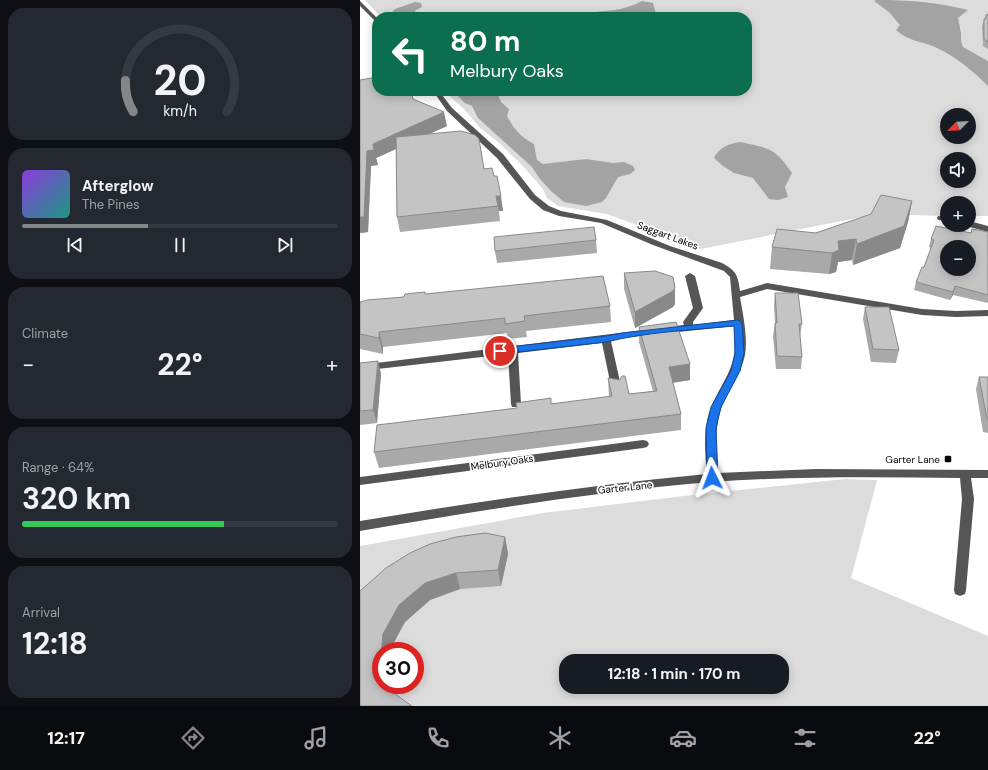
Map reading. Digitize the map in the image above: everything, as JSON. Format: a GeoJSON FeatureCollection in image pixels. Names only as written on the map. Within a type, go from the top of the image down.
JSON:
{"type":"FeatureCollection","features":[{"type":"Feature","properties":{"kind":"street"},"geometry":{"type":"LineString","coordinates":[[360,3],[372,16]]}},
{"type":"Feature","properties":{"kind":"street","name":"Saggart Lakes"},"geometry":{"type":"LineString","coordinates":[[440,96],[453,114],[499,154],[536,200],[547,208],[560,213],[597,219],[610,223],[643,238],[719,265],[727,269],[734,277],[740,353],[736,371],[716,407],[711,428],[712,478]]}},
{"type":"Feature","properties":{"kind":"street"},"geometry":{"type":"LineString","coordinates":[[976,226],[988,229]]}},
{"type":"Feature","properties":{"kind":"street"},"geometry":{"type":"LineString","coordinates":[[689,327],[688,322],[698,308],[690,276]]}},
{"type":"Feature","properties":{"kind":"street"},"geometry":{"type":"LineString","coordinates":[[735,294],[741,294],[767,286],[922,312],[956,314],[988,313]]}},
{"type":"Feature","properties":{"kind":"street"},"geometry":{"type":"LineString","coordinates":[[360,368],[606,339],[622,335],[689,327],[738,323]]}},
{"type":"Feature","properties":{"kind":"street"},"geometry":{"type":"LineString","coordinates":[[606,339],[617,391]]}},
{"type":"Feature","properties":{"kind":"street"},"geometry":{"type":"LineString","coordinates":[[513,350],[516,404]]}},
{"type":"Feature","properties":{"kind":"street","name":"Melbury Oaks"},"geometry":{"type":"LineString","coordinates":[[360,481],[643,444]]}},
{"type":"Feature","properties":{"kind":"street","name":"Garter Lane"},"geometry":{"type":"LineString","coordinates":[[360,526],[517,500],[712,478],[819,473],[988,474]]}},
{"type":"Feature","properties":{"kind":"street"},"geometry":{"type":"LineString","coordinates":[[960,590],[968,499],[965,474]]}},
{"type":"Feature","properties":{"kind":"shaded area"},"geometry":{"type":"Polygon","coordinates":[[[365,0],[988,0],[988,216],[976,216],[976,196],[940,196],[940,216],[877,214],[701,249],[607,214],[558,206],[547,198],[543,189],[521,164],[497,141],[480,128],[465,110],[450,96],[752,96],[752,12],[376,12],[365,0]]]}},
{"type":"Feature","properties":{"kind":"shaded area"},"geometry":{"type":"Polygon","coordinates":[[[642,1],[653,3],[656,12],[598,12],[613,10],[635,5],[642,1]]]}},
{"type":"Feature","properties":{"kind":"shaded area"},"geometry":{"type":"Polygon","coordinates":[[[874,1],[922,2],[968,10],[958,18],[961,41],[963,47],[988,61],[988,86],[957,59],[935,47],[910,39],[901,34],[896,30],[900,25],[889,12],[874,1]]]}},
{"type":"Feature","properties":{"kind":"shaded area"},"geometry":{"type":"Polygon","coordinates":[[[415,2],[421,3],[422,7],[415,12],[392,12],[395,9],[415,2]]]}},
{"type":"Feature","properties":{"kind":"shaded area"},"geometry":{"type":"Polygon","coordinates":[[[458,96],[498,96],[501,102],[509,109],[507,116],[512,125],[521,135],[534,144],[537,160],[543,164],[586,159],[613,163],[624,162],[633,166],[635,170],[630,174],[618,177],[606,198],[602,202],[586,206],[564,202],[540,179],[532,167],[478,118],[472,106],[465,103],[458,96]]]}},
{"type":"Feature","properties":{"kind":"shaded area"},"geometry":{"type":"Polygon","coordinates":[[[740,142],[765,148],[781,158],[792,173],[785,187],[788,197],[778,200],[769,199],[753,178],[734,173],[714,158],[719,151],[725,147],[740,142]]]}},
{"type":"Feature","properties":{"kind":"shaded area"},"geometry":{"type":"Polygon","coordinates":[[[845,479],[877,480],[851,578],[988,636],[988,706],[360,706],[360,546],[543,513],[692,495],[845,479]]]}},
{"type":"Feature","properties":{"kind":"building"},"geometry":{"type":"Polygon","coordinates":[[[988,14],[988,42],[984,39],[984,19],[986,19],[986,15],[988,14]]]}},
{"type":"Feature","properties":{"kind":"building"},"geometry":{"type":"Polygon","coordinates":[[[372,78],[372,96],[412,96],[413,99],[444,112],[373,144],[374,150],[367,151],[364,217],[360,217],[360,80],[372,78]]]}},
{"type":"Feature","properties":{"kind":"building"},"geometry":{"type":"Polygon","coordinates":[[[461,131],[475,135],[479,139],[484,169],[492,168],[494,176],[497,176],[501,196],[496,196],[498,206],[397,217],[396,137],[461,131]]]}},
{"type":"Feature","properties":{"kind":"building"},"geometry":{"type":"Polygon","coordinates":[[[881,195],[912,201],[904,226],[857,244],[856,239],[838,241],[839,250],[832,253],[772,247],[777,229],[816,233],[871,214],[881,195]]]}},
{"type":"Feature","properties":{"kind":"building"},"geometry":{"type":"Polygon","coordinates":[[[936,226],[940,227],[940,232],[971,233],[976,232],[976,230],[988,232],[988,295],[955,286],[953,292],[916,282],[922,267],[924,267],[934,240],[931,239],[936,226]]]}},
{"type":"Feature","properties":{"kind":"building"},"geometry":{"type":"Polygon","coordinates":[[[594,227],[596,240],[495,251],[494,237],[594,227]]]}},
{"type":"Feature","properties":{"kind":"building"},"geometry":{"type":"Polygon","coordinates":[[[655,271],[673,277],[675,288],[673,291],[635,312],[624,273],[655,271]]]}},
{"type":"Feature","properties":{"kind":"building"},"geometry":{"type":"Polygon","coordinates":[[[603,276],[610,306],[524,316],[525,321],[505,324],[505,318],[379,332],[379,338],[360,334],[360,302],[367,300],[404,297],[405,294],[425,292],[425,294],[603,276]]]}},
{"type":"Feature","properties":{"kind":"building"},"geometry":{"type":"Polygon","coordinates":[[[775,293],[798,293],[802,324],[799,324],[802,357],[777,356],[775,293]]]}},
{"type":"Feature","properties":{"kind":"building"},"geometry":{"type":"Polygon","coordinates":[[[865,307],[889,307],[899,350],[873,349],[865,307]]]}},
{"type":"Feature","properties":{"kind":"building"},"geometry":{"type":"Polygon","coordinates":[[[676,322],[690,364],[669,367],[681,414],[374,452],[377,425],[517,408],[516,403],[551,398],[551,404],[612,396],[608,378],[620,380],[622,376],[625,376],[629,394],[657,391],[639,327],[676,322]]]}},
{"type":"Feature","properties":{"kind":"building"},"geometry":{"type":"Polygon","coordinates":[[[378,361],[373,410],[360,411],[360,363],[378,361]]]}},
{"type":"Feature","properties":{"kind":"building"},"geometry":{"type":"Polygon","coordinates":[[[979,377],[988,377],[988,420],[987,419],[979,377]]]}},
{"type":"Feature","properties":{"kind":"building"},"geometry":{"type":"Polygon","coordinates":[[[485,533],[505,537],[498,570],[456,573],[425,583],[399,605],[383,634],[382,642],[372,642],[372,694],[395,694],[412,706],[360,706],[360,591],[386,568],[410,553],[430,544],[456,537],[485,533]]]}},
{"type":"Feature","properties":{"kind":"place","name":"Garter Lane"},"geometry":{"type":"Point","coordinates":[948,459]}},
{"type":"Feature","properties":{"kind":"route"},"geometry":{"type":"LineString","coordinates":[[500,351],[606,339],[622,335],[689,327],[738,323],[740,353],[736,371],[716,407],[711,428],[712,478]]}}]}
